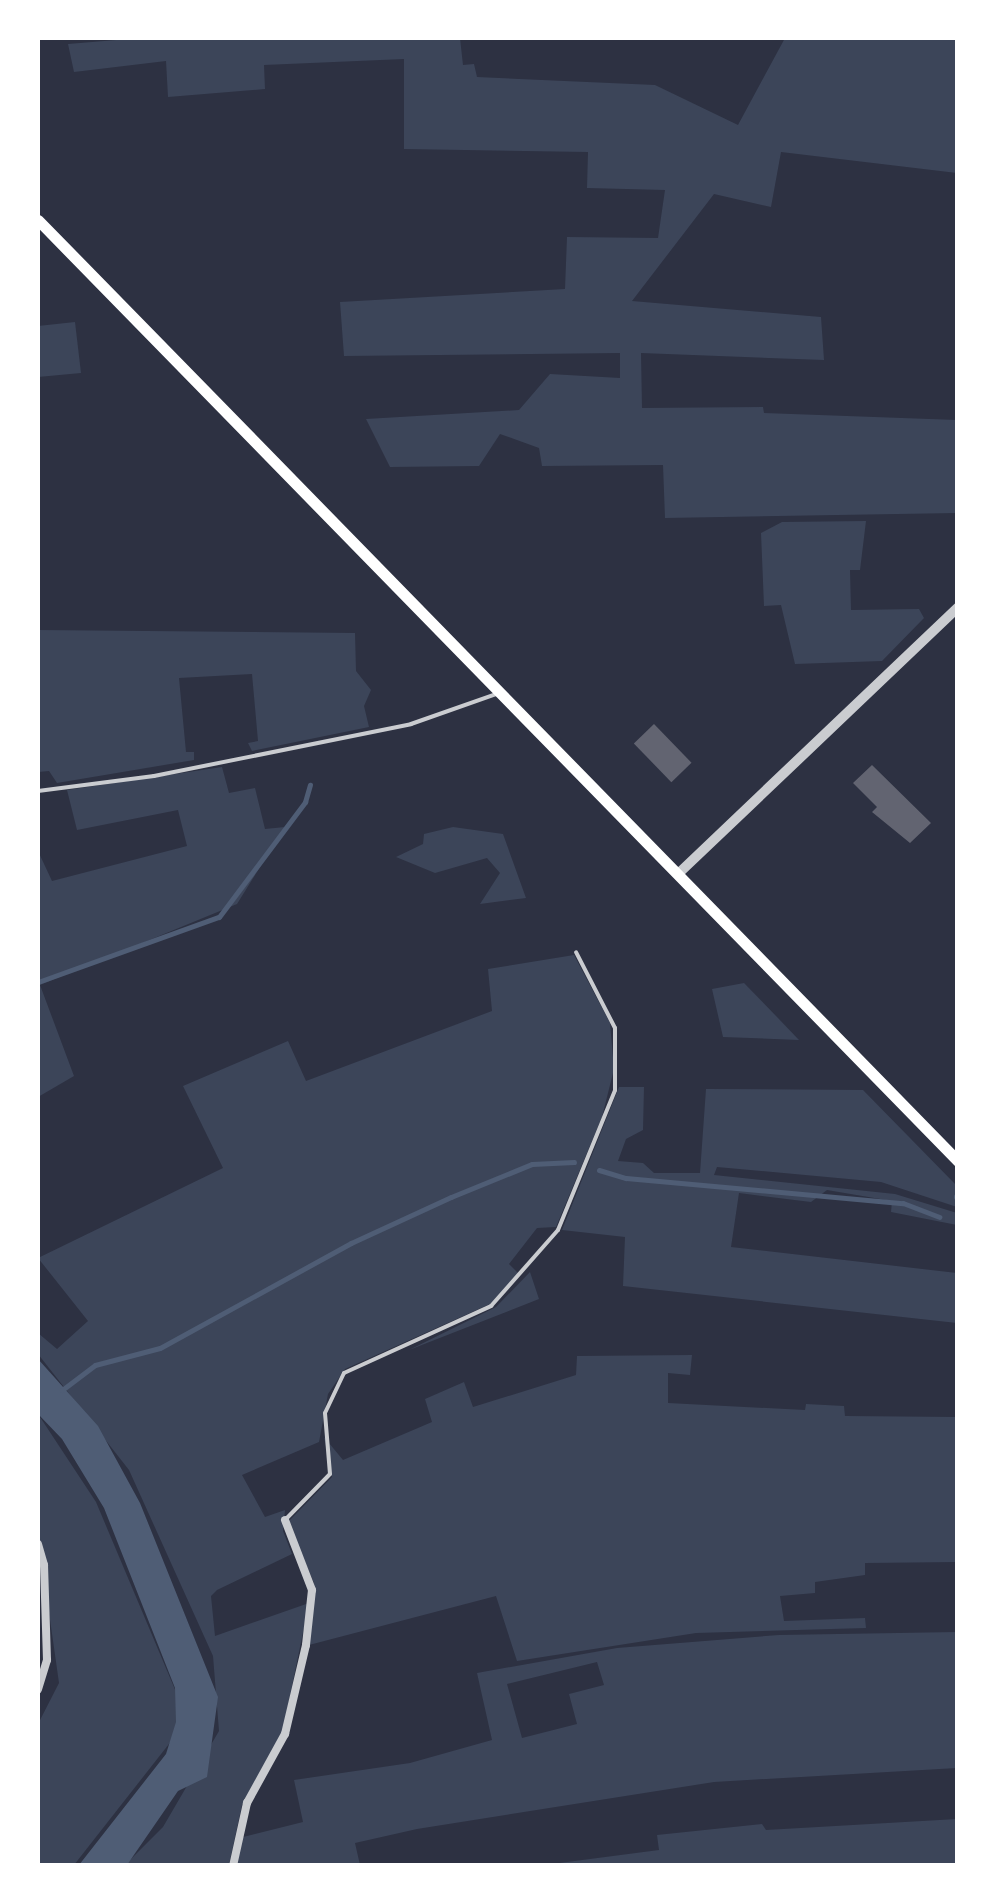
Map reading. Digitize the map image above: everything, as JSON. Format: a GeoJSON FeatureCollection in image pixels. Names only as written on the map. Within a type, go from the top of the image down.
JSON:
{"type":"FeatureCollection","features":[{"type":"Feature","properties":{"kind":"main road"},"geometry":{"type":"LineString","coordinates":[[38,220],[958,1160]]}},
{"type":"Feature","properties":{"kind":"street"},"geometry":{"type":"LineString","coordinates":[[679,874],[958,607]]}},
{"type":"Feature","properties":{"kind":"street"},"geometry":{"type":"LineString","coordinates":[[233,1866],[247,1803],[285,1734],[306,1645],[312,1590],[285,1520]]}},
{"type":"Feature","properties":{"kind":"street"},"geometry":{"type":"LineString","coordinates":[[38,1544],[44,1566],[47,1660],[38,1690]]}},
{"type":"Feature","properties":{"kind":"lane"},"geometry":{"type":"LineString","coordinates":[[38,791],[154,776],[411,724],[501,692]]}},
{"type":"Feature","properties":{"kind":"lane"},"geometry":{"type":"LineString","coordinates":[[285,1520],[330,1474],[325,1413],[344,1373],[491,1306],[558,1230],[615,1090],[615,1028],[576,952]]}},
{"type":"Feature","properties":{"kind":"shaded area"},"geometry":{"type":"Polygon","coordinates":[[[140,38],[460,38],[463,65],[474,64],[477,77],[655,85],[738,125],[785,38],[957,38],[957,173],[781,152],[771,207],[714,194],[632,301],[821,317],[824,360],[641,353],[642,408],[763,407],[764,413],[957,420],[957,513],[665,518],[663,465],[542,466],[539,448],[500,434],[479,466],[390,467],[366,419],[519,410],[550,374],[620,378],[620,353],[344,356],[340,302],[565,289],[567,237],[658,238],[665,190],[587,188],[588,152],[404,149],[404,59],[264,65],[265,89],[168,97],[166,61],[74,72],[68,44],[140,38]]]}},
{"type":"Feature","properties":{"kind":"shaded area"},"geometry":{"type":"Polygon","coordinates":[[[75,322],[81,373],[38,377],[38,326],[75,322]]]}},
{"type":"Feature","properties":{"kind":"shaded area"},"geometry":{"type":"Polygon","coordinates":[[[866,521],[860,570],[850,570],[851,610],[919,609],[924,618],[882,661],[795,664],[781,605],[764,606],[761,533],[782,522],[866,521]]]}},
{"type":"Feature","properties":{"kind":"shaded area"},"geometry":{"type":"Polygon","coordinates":[[[38,630],[355,633],[356,671],[371,690],[364,706],[369,727],[252,751],[248,743],[258,741],[252,674],[179,678],[186,752],[194,752],[194,760],[57,783],[49,771],[38,772],[38,630]]]}},
{"type":"Feature","properties":{"kind":"shaded area"},"geometry":{"type":"Polygon","coordinates":[[[222,767],[229,793],[255,788],[265,829],[285,827],[237,904],[40,985],[74,1076],[38,1097],[38,851],[52,881],[187,846],[178,810],[77,830],[67,790],[222,767]]]}},
{"type":"Feature","properties":{"kind":"shaded area"},"geometry":{"type":"Polygon","coordinates":[[[453,827],[503,834],[526,898],[480,904],[500,873],[487,858],[435,873],[396,857],[423,844],[424,834],[453,827]]]}},
{"type":"Feature","properties":{"kind":"shaded area"},"geometry":{"type":"Polygon","coordinates":[[[574,955],[610,1023],[614,1069],[602,1117],[556,1227],[537,1228],[509,1264],[520,1275],[490,1304],[345,1369],[328,1394],[319,1442],[242,1475],[265,1517],[285,1510],[283,1531],[292,1554],[211,1596],[215,1636],[309,1603],[283,1730],[242,1805],[229,1865],[125,1865],[163,1827],[219,1731],[213,1656],[129,1470],[38,1354],[38,1333],[57,1349],[88,1321],[38,1258],[223,1168],[183,1086],[288,1041],[306,1081],[492,1011],[488,969],[574,955]]]}},
{"type":"Feature","properties":{"kind":"shaded area"},"geometry":{"type":"Polygon","coordinates":[[[744,983],[799,1040],[723,1037],[712,989],[744,983]]]}},
{"type":"Feature","properties":{"kind":"shaded area"},"geometry":{"type":"Polygon","coordinates":[[[619,1087],[644,1087],[643,1130],[626,1139],[618,1161],[643,1163],[654,1173],[700,1173],[706,1089],[863,1090],[957,1186],[957,1207],[881,1182],[717,1167],[714,1175],[895,1194],[957,1213],[957,1225],[891,1212],[892,1201],[827,1190],[811,1202],[739,1193],[731,1247],[957,1273],[957,1323],[623,1286],[625,1237],[562,1230],[619,1087]]]}},
{"type":"Feature","properties":{"kind":"shaded area"},"geometry":{"type":"Polygon","coordinates":[[[530,1272],[539,1299],[409,1350],[496,1307],[530,1272]]]}},
{"type":"Feature","properties":{"kind":"shaded area"},"geometry":{"type":"Polygon","coordinates":[[[692,1355],[690,1375],[668,1373],[668,1403],[805,1410],[806,1404],[844,1406],[845,1416],[957,1417],[957,1562],[865,1563],[865,1575],[815,1582],[815,1593],[780,1596],[784,1621],[865,1618],[866,1628],[696,1633],[517,1661],[496,1596],[309,1645],[314,1583],[288,1522],[332,1477],[324,1437],[343,1460],[432,1422],[425,1399],[464,1382],[473,1407],[576,1375],[577,1356],[692,1355]]]}},
{"type":"Feature","properties":{"kind":"shaded area"},"geometry":{"type":"Polygon","coordinates":[[[38,1359],[98,1426],[140,1503],[218,1697],[207,1777],[178,1791],[127,1865],[79,1865],[166,1754],[176,1722],[175,1688],[104,1508],[62,1439],[38,1414],[38,1359]]]}},
{"type":"Feature","properties":{"kind":"shaded area"},"geometry":{"type":"Polygon","coordinates":[[[38,1414],[96,1502],[179,1699],[176,1735],[74,1865],[38,1865],[38,1724],[59,1683],[38,1535],[38,1414]]]}},
{"type":"Feature","properties":{"kind":"shaded area"},"geometry":{"type":"Polygon","coordinates":[[[957,1632],[957,1768],[714,1782],[417,1829],[355,1843],[360,1865],[236,1866],[243,1837],[303,1822],[294,1780],[410,1763],[492,1740],[477,1673],[617,1648],[779,1635],[957,1632]],[[597,1662],[507,1684],[522,1738],[577,1724],[569,1694],[604,1685],[597,1662]]]}},
{"type":"Feature","properties":{"kind":"shaded area"},"geometry":{"type":"Polygon","coordinates":[[[957,1819],[957,1865],[544,1865],[659,1850],[657,1835],[762,1824],[766,1830],[957,1819]]]}},
{"type":"Feature","properties":{"kind":"building"},"geometry":{"type":"Polygon","coordinates":[[[654,724],[692,763],[671,782],[634,743],[654,724]]]}},
{"type":"Feature","properties":{"kind":"building"},"geometry":{"type":"Polygon","coordinates":[[[872,765],[931,823],[910,843],[872,812],[877,807],[853,783],[872,765]]]}},
{"type":"Feature","properties":{"kind":"waterway"},"geometry":{"type":"LineString","coordinates":[[38,982],[219,917],[305,802],[310,785]]}},
{"type":"Feature","properties":{"kind":"waterway"},"geometry":{"type":"LineString","coordinates":[[62,1390],[95,1365],[160,1348],[351,1243],[451,1197],[532,1164],[574,1162]]}},
{"type":"Feature","properties":{"kind":"waterway"},"geometry":{"type":"LineString","coordinates":[[599,1170],[626,1178],[903,1203],[939,1217]]}}]}
